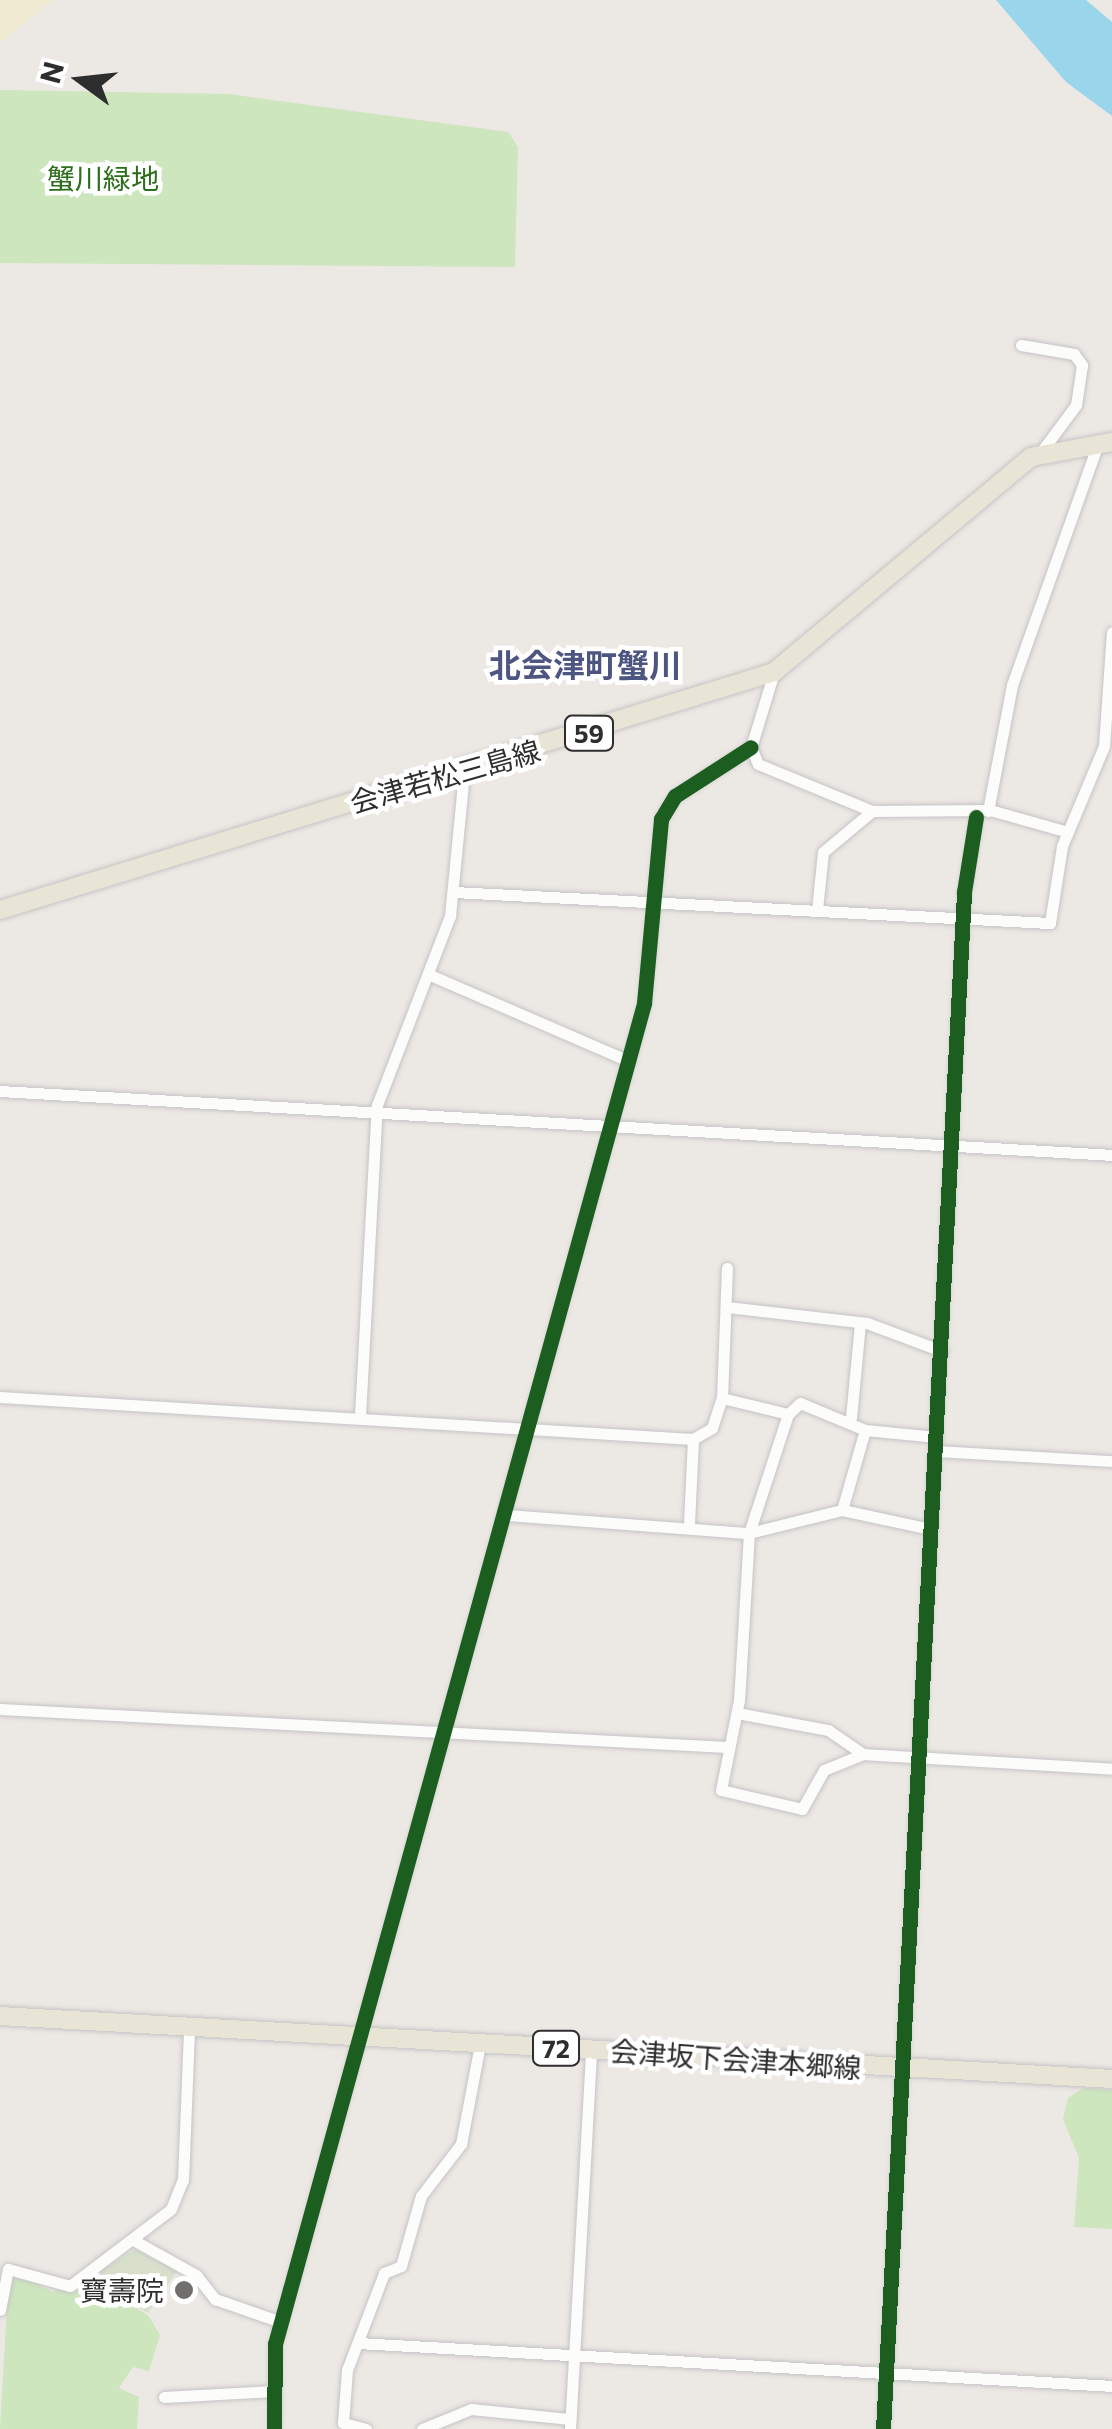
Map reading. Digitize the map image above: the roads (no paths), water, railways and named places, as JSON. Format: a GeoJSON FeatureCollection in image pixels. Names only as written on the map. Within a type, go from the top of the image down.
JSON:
{"type":"FeatureCollection","features":[{"type":"Feature","properties":{"kind":"main road"},"geometry":{"type":"LineString","coordinates":[[1044,448],[1105,442]]}},
{"type":"Feature","properties":{"kind":"main road","name":"会津若松三島線"},"geometry":{"type":"LineString","coordinates":[[0,910],[464,772],[774,672],[1044,448]]}},
{"type":"Feature","properties":{"kind":"main road","name":"会津坂下会津本郷線"},"geometry":{"type":"LineString","coordinates":[[0,2016],[1112,2079]]}},
{"type":"Feature","properties":{"kind":"street"},"geometry":{"type":"LineString","coordinates":[[1022,346],[1074,354],[1082,365],[1076,405],[1044,448]]}},
{"type":"Feature","properties":{"kind":"street"},"geometry":{"type":"LineString","coordinates":[[882,2429],[964,918],[982,814],[1012,685],[1105,442]]}},
{"type":"Feature","properties":{"kind":"street"},"geometry":{"type":"LineString","coordinates":[[454,892],[1050,923],[1068,832],[1104,746],[1112,632]]}},
{"type":"Feature","properties":{"kind":"street"},"geometry":{"type":"LineString","coordinates":[[274,2429],[281,2322],[507,1515],[644,1002],[648,900],[665,808],[750,747],[774,672]]}},
{"type":"Feature","properties":{"kind":"street"},"geometry":{"type":"LineString","coordinates":[[750,747],[758,764],[872,811],[982,814],[1068,832]]}},
{"type":"Feature","properties":{"kind":"street"},"geometry":{"type":"LineString","coordinates":[[360,1416],[377,1114],[430,975],[454,892],[464,772]]}},
{"type":"Feature","properties":{"kind":"street"},"geometry":{"type":"LineString","coordinates":[[818,910],[823,852],[872,811]]}},
{"type":"Feature","properties":{"kind":"street"},"geometry":{"type":"LineString","coordinates":[[430,975],[629,1061]]}},
{"type":"Feature","properties":{"kind":"street"},"geometry":{"type":"LineString","coordinates":[[0,1091],[1112,1156]]}},
{"type":"Feature","properties":{"kind":"street"},"geometry":{"type":"LineString","coordinates":[[0,1396],[693,1439],[712,1428],[722,1398],[727,1268]]}},
{"type":"Feature","properties":{"kind":"street"},"geometry":{"type":"LineString","coordinates":[[726,1307],[860,1322],[942,1350]]}},
{"type":"Feature","properties":{"kind":"street"},"geometry":{"type":"LineString","coordinates":[[851,1418],[860,1322]]}},
{"type":"Feature","properties":{"kind":"street"},"geometry":{"type":"LineString","coordinates":[[722,1398],[788,1414]]}},
{"type":"Feature","properties":{"kind":"street"},"geometry":{"type":"LineString","coordinates":[[937,1437],[865,1430],[851,1418],[800,1404],[788,1414],[748,1533],[737,1713],[722,1794],[802,1809],[824,1770],[864,1754],[1112,1769]]}},
{"type":"Feature","properties":{"kind":"street"},"geometry":{"type":"LineString","coordinates":[[842,1510],[865,1430]]}},
{"type":"Feature","properties":{"kind":"street"},"geometry":{"type":"LineString","coordinates":[[690,1524],[693,1439]]}},
{"type":"Feature","properties":{"kind":"street"},"geometry":{"type":"LineString","coordinates":[[936,1452],[1112,1461]]}},
{"type":"Feature","properties":{"kind":"street"},"geometry":{"type":"LineString","coordinates":[[507,1515],[690,1524],[748,1533],[842,1510],[932,1530]]}},
{"type":"Feature","properties":{"kind":"street"},"geometry":{"type":"LineString","coordinates":[[0,1709],[728,1747]]}},
{"type":"Feature","properties":{"kind":"street"},"geometry":{"type":"LineString","coordinates":[[737,1713],[828,1730],[864,1754]]}},
{"type":"Feature","properties":{"kind":"street"},"geometry":{"type":"LineString","coordinates":[[0,2310],[8,2269],[70,2286],[134,2242],[172,2209],[183,2180],[189,2028]]}},
{"type":"Feature","properties":{"kind":"street"},"geometry":{"type":"LineString","coordinates":[[366,2429],[343,2423],[358,2343],[384,2273],[402,2266],[421,2196],[462,2144],[480,2044]]}},
{"type":"Feature","properties":{"kind":"street"},"geometry":{"type":"LineString","coordinates":[[422,2429],[470,2409],[570,2424],[591,2050]]}},
{"type":"Feature","properties":{"kind":"street"},"geometry":{"type":"LineString","coordinates":[[134,2242],[196,2275],[215,2300],[281,2322]]}},
{"type":"Feature","properties":{"kind":"street"},"geometry":{"type":"LineString","coordinates":[[358,2343],[1112,2386]]}},
{"type":"Feature","properties":{"kind":"street"},"geometry":{"type":"LineString","coordinates":[[164,2397],[274,2391]]}},
{"type":"Feature","properties":{"kind":"water"},"geometry":{"type":"Polygon","coordinates":[[[996,0],[1086,0],[1112,22],[1112,116],[1066,82],[996,0]]]}},
{"type":"Feature","properties":{"kind":"waterway"},"geometry":{"type":"LineString","coordinates":[[280,2304],[284,2286]]}},
{"type":"Feature","properties":{"kind":"waterway"},"geometry":{"type":"LineString","coordinates":[[276,2317],[279,2307]]}},
{"type":"Feature","properties":{"kind":"place","name":"寶壽院"},"geometry":{"type":"Point","coordinates":[184,2290]}},
{"type":"Feature","properties":{"kind":"district","name":"北会津町蟹川"},"geometry":{"type":"Point","coordinates":[585,664]}},
{"type":"Feature","properties":{"kind":"park label","name":"蟹川緑地"},"geometry":{"type":"Point","coordinates":[103,178]}}]}
